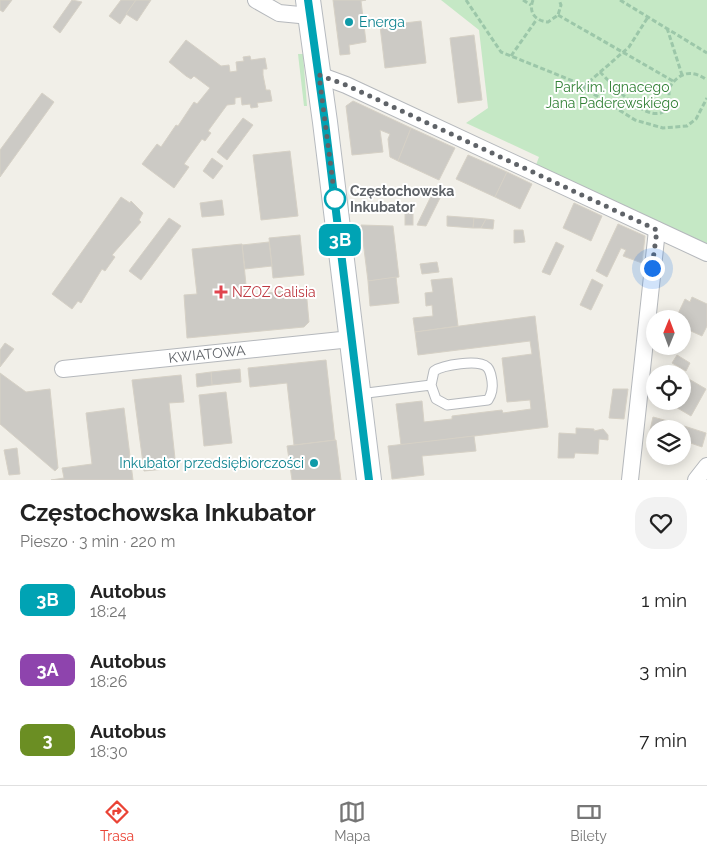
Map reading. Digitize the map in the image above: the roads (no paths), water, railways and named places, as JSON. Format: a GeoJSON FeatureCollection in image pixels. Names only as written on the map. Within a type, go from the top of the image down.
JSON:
{"type":"FeatureCollection","features":[{"type":"Feature","properties":{"kind":"street"},"geometry":{"type":"LineString","coordinates":[[256,0],[279,13],[309,8],[369,480]]}},
{"type":"Feature","properties":{"kind":"street"},"geometry":{"type":"LineString","coordinates":[[319,75],[346,85],[707,253]]}},
{"type":"Feature","properties":{"kind":"street"},"geometry":{"type":"LineString","coordinates":[[630,480],[657,230]]}},
{"type":"Feature","properties":{"kind":"street","name":"KWIATOWA"},"geometry":{"type":"LineString","coordinates":[[63,369],[352,339]]}},
{"type":"Feature","properties":{"kind":"street"},"geometry":{"type":"LineString","coordinates":[[696,480],[707,466]]}},
{"type":"Feature","properties":{"kind":"lane"},"geometry":{"type":"LineString","coordinates":[[476,363],[488,368],[491,373],[492,387],[488,400],[447,405],[436,399],[431,385],[434,372],[440,367],[476,363]]}},
{"type":"Feature","properties":{"kind":"lane"},"geometry":{"type":"LineString","coordinates":[[358,394],[431,385]]}},
{"type":"Feature","properties":{"kind":"place","name":"Energa"},"geometry":{"type":"Point","coordinates":[349,22]}},
{"type":"Feature","properties":{"kind":"place","name":"Częstochowska Inkubator"},"geometry":{"type":"Point","coordinates":[335,199]}},
{"type":"Feature","properties":{"kind":"place","name":"NZOZ Calisia"},"geometry":{"type":"Point","coordinates":[221,292]}},
{"type":"Feature","properties":{"kind":"place","name":"Inkubator przedsiębiorczości"},"geometry":{"type":"Point","coordinates":[314,463]}},
{"type":"Feature","properties":{"kind":"park label","name":"Park im. Ignacego Jana Paderewskiego"},"geometry":{"type":"Point","coordinates":[612,95]}}]}
